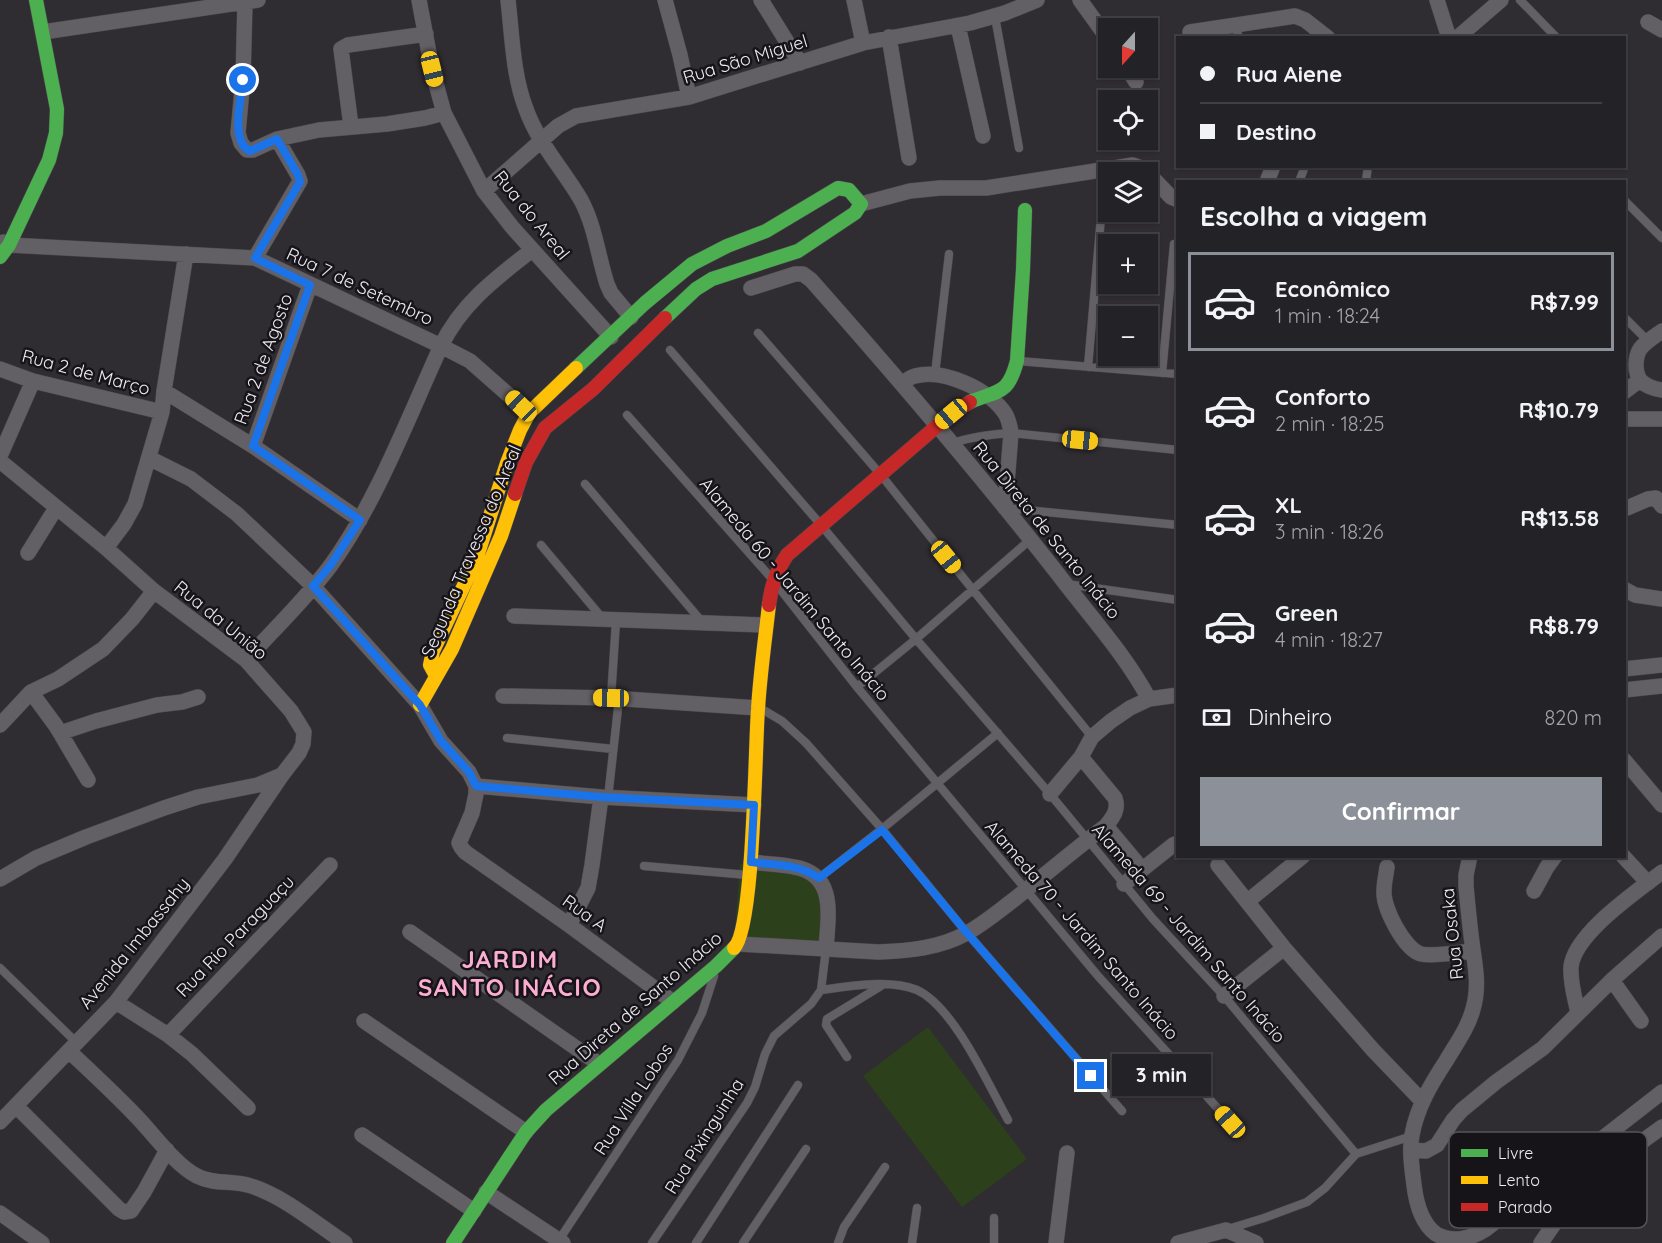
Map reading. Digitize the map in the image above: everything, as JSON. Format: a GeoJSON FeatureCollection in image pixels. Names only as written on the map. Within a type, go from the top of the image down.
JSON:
{"type":"FeatureCollection","features":[{"type":"Feature","properties":{"kind":"street"},"geometry":{"type":"LineString","coordinates":[[3,248],[49,160],[56,133],[57,109],[36,0]]}},
{"type":"Feature","properties":{"kind":"street","name":"Rua do Areal"},"geometry":{"type":"LineString","coordinates":[[419,0],[432,69],[444,113],[484,191],[532,250],[611,337]]}},
{"type":"Feature","properties":{"kind":"street"},"geometry":{"type":"LineString","coordinates":[[508,0],[520,92],[533,126],[581,201],[590,221],[607,284],[611,293],[631,317]]}},
{"type":"Feature","properties":{"kind":"street"},"geometry":{"type":"LineString","coordinates":[[665,0],[689,97]]}},
{"type":"Feature","properties":{"kind":"street"},"geometry":{"type":"LineString","coordinates":[[761,0],[800,63]]}},
{"type":"Feature","properties":{"kind":"street"},"geometry":{"type":"LineString","coordinates":[[854,0],[863,43]]}},
{"type":"Feature","properties":{"kind":"street","name":"Rua São Miguel"},"geometry":{"type":"LineString","coordinates":[[484,191],[558,126],[576,116],[689,97],[863,43],[995,17],[1037,0]]}},
{"type":"Feature","properties":{"kind":"street"},"geometry":{"type":"LineString","coordinates":[[1080,0],[1098,25]]}},
{"type":"Feature","properties":{"kind":"street"},"geometry":{"type":"LineString","coordinates":[[1437,0],[1459,36],[1501,0]]}},
{"type":"Feature","properties":{"kind":"street"},"geometry":{"type":"LineString","coordinates":[[43,32],[220,3],[252,1],[238,133],[244,148],[250,151],[277,139],[319,130],[387,124],[444,113]]}},
{"type":"Feature","properties":{"kind":"street"},"geometry":{"type":"LineString","coordinates":[[1190,32],[1237,31],[1295,16],[1305,20],[1325,36]]}},
{"type":"Feature","properties":{"kind":"street"},"geometry":{"type":"LineString","coordinates":[[1648,22],[1662,30]]}},
{"type":"Feature","properties":{"kind":"street"},"geometry":{"type":"LineString","coordinates":[[958,26],[983,136]]}},
{"type":"Feature","properties":{"kind":"street"},"geometry":{"type":"LineString","coordinates":[[351,126],[341,49],[348,45],[426,34]]}},
{"type":"Feature","properties":{"kind":"street"},"geometry":{"type":"LineString","coordinates":[[889,38],[909,158]]}},
{"type":"Feature","properties":{"kind":"street"},"geometry":{"type":"LineString","coordinates":[[1133,78],[1136,82]]}},
{"type":"Feature","properties":{"kind":"street"},"geometry":{"type":"LineString","coordinates":[[255,258],[300,182],[277,139]]}},
{"type":"Feature","properties":{"kind":"street"},"geometry":{"type":"LineString","coordinates":[[436,676],[429,665],[430,658],[481,549],[509,454],[529,413],[669,282],[704,257],[766,231],[838,188],[849,189],[861,204],[918,190],[986,188],[1133,165],[1144,169],[1171,197],[1176,199]]}},
{"type":"Feature","properties":{"kind":"street","name":"Segunda Travessa do Areal"},"geometry":{"type":"LineString","coordinates":[[420,705],[452,649],[501,536],[526,462],[545,428],[593,389],[696,289],[712,279],[780,258],[798,250],[855,213],[861,204]]}},
{"type":"Feature","properties":{"kind":"street"},"geometry":{"type":"LineString","coordinates":[[751,288],[795,274],[807,276],[937,426],[963,406],[1000,393],[1008,385],[1013,375],[1017,361],[1025,210]]}},
{"type":"Feature","properties":{"kind":"street","name":"Rua 7 de Setembro"},"geometry":{"type":"LineString","coordinates":[[3,248],[255,258],[470,361],[529,413]]}},
{"type":"Feature","properties":{"kind":"street"},"geometry":{"type":"LineString","coordinates":[[246,660],[330,566],[360,520],[448,330],[459,314],[498,276],[532,250]]}},
{"type":"Feature","properties":{"kind":"street"},"geometry":{"type":"LineString","coordinates":[[106,548],[124,524],[135,504],[162,412],[186,254]]}},
{"type":"Feature","properties":{"kind":"street","name":"Rua 2 de Agosto"},"geometry":{"type":"LineString","coordinates":[[253,446],[310,285]]}},
{"type":"Feature","properties":{"kind":"street"},"geometry":{"type":"LineString","coordinates":[[1662,331],[1642,347],[1632,379],[1662,390]]}},
{"type":"Feature","properties":{"kind":"street","name":"Rua 2 de Março"},"geometry":{"type":"LineString","coordinates":[[0,369],[33,381],[162,412]]}},
{"type":"Feature","properties":{"kind":"street"},"geometry":{"type":"LineString","coordinates":[[902,383],[913,376],[936,374],[950,376],[989,398],[1005,414],[1011,433],[1005,508]]}},
{"type":"Feature","properties":{"kind":"street"},"geometry":{"type":"LineString","coordinates":[[0,456],[33,381]]}},
{"type":"Feature","properties":{"kind":"street","name":"Rua 2 de Março"},"geometry":{"type":"LineString","coordinates":[[164,391],[253,446],[360,520]]}},
{"type":"Feature","properties":{"kind":"street"},"geometry":{"type":"LineString","coordinates":[[1626,419],[1662,419]]}},
{"type":"Feature","properties":{"kind":"street","name":"Rua Direta de Santo Inácio"},"geometry":{"type":"LineString","coordinates":[[453,1243],[526,1132],[563,1094],[716,966],[739,944],[750,869],[758,708],[773,580],[779,566],[788,555],[937,426],[1031,539],[1117,649],[1140,681],[1149,699]]}},
{"type":"Feature","properties":{"kind":"street"},"geometry":{"type":"LineString","coordinates":[[149,458],[191,479],[237,514],[313,586],[420,705],[441,741],[469,772],[476,786],[605,797],[754,805]]}},
{"type":"Feature","properties":{"kind":"street","name":"Rua da União"},"geometry":{"type":"LineString","coordinates":[[0,460],[154,591],[246,660],[291,711],[304,732],[303,744],[299,753],[282,775]]}},
{"type":"Feature","properties":{"kind":"street"},"geometry":{"type":"LineString","coordinates":[[1626,508],[1656,498],[1662,506]]}},
{"type":"Feature","properties":{"kind":"street"},"geometry":{"type":"LineString","coordinates":[[28,553],[56,508]]}},
{"type":"Feature","properties":{"kind":"street"},"geometry":{"type":"LineString","coordinates":[[1626,590],[1635,595],[1662,599]]}},
{"type":"Feature","properties":{"kind":"street"},"geometry":{"type":"LineString","coordinates":[[0,725],[31,692],[58,679],[103,649],[125,627],[154,591]]}},
{"type":"Feature","properties":{"kind":"street"},"geometry":{"type":"LineString","coordinates":[[514,616],[766,625]]}},
{"type":"Feature","properties":{"kind":"street"},"geometry":{"type":"LineString","coordinates":[[1626,669],[1662,665]]}},
{"type":"Feature","properties":{"kind":"street"},"geometry":{"type":"LineString","coordinates":[[1626,690],[1662,686]]}},
{"type":"Feature","properties":{"kind":"street"},"geometry":{"type":"LineString","coordinates":[[31,692],[60,733],[88,780]]}},
{"type":"Feature","properties":{"kind":"street"},"geometry":{"type":"LineString","coordinates":[[1050,794],[1081,757],[1092,737],[1130,708],[1149,699],[1176,695]]}},
{"type":"Feature","properties":{"kind":"street"},"geometry":{"type":"LineString","coordinates":[[503,696],[615,698],[758,708]]}},
{"type":"Feature","properties":{"kind":"street"},"geometry":{"type":"LineString","coordinates":[[60,733],[156,705],[182,702],[198,697]]}},
{"type":"Feature","properties":{"kind":"street"},"geometry":{"type":"LineString","coordinates":[[739,944],[878,952],[899,951],[944,943],[967,933],[1026,890],[1106,826],[1114,816],[1117,809],[1115,798],[1081,757]]}},
{"type":"Feature","properties":{"kind":"street"},"geometry":{"type":"LineString","coordinates":[[1626,762],[1662,805]]}},
{"type":"Feature","properties":{"kind":"street"},"geometry":{"type":"LineString","coordinates":[[0,879],[36,858],[164,808],[198,797],[258,784],[282,775]]}},
{"type":"Feature","properties":{"kind":"street","name":"Avenida Imbassahy"},"geometry":{"type":"LineString","coordinates":[[0,1122],[116,1002],[225,859],[282,775]]}},
{"type":"Feature","properties":{"kind":"street","name":"Rua A"},"geometry":{"type":"LineString","coordinates":[[476,786],[472,813],[459,843],[460,847],[673,1002]]}},
{"type":"Feature","properties":{"kind":"street"},"geometry":{"type":"LineString","coordinates":[[569,925],[588,888],[605,797]]}},
{"type":"Feature","properties":{"kind":"street"},"geometry":{"type":"LineString","coordinates":[[1106,826],[1143,869]]}},
{"type":"Feature","properties":{"kind":"street"},"geometry":{"type":"LineString","coordinates":[[1124,884],[1176,844]]}},
{"type":"Feature","properties":{"kind":"street"},"geometry":{"type":"LineString","coordinates":[[1248,901],[1301,858]]}},
{"type":"Feature","properties":{"kind":"street","name":"Rua Osaka"},"geometry":{"type":"LineString","coordinates":[[1469,858],[1466,886],[1477,990],[1466,1029],[1422,1101],[1412,1143],[1414,1188],[1423,1217],[1438,1236],[1458,1241],[1472,1238],[1489,1228]]}},
{"type":"Feature","properties":{"kind":"street"},"geometry":{"type":"LineString","coordinates":[[1534,891],[1554,858]]}},
{"type":"Feature","properties":{"kind":"street"},"geometry":{"type":"LineString","coordinates":[[1625,858],[1648,883]]}},
{"type":"Feature","properties":{"kind":"street"},"geometry":{"type":"LineString","coordinates":[[1218,859],[1284,948],[1373,1050],[1422,1101]]}},
{"type":"Feature","properties":{"kind":"street","name":"Rua Rio Paraguaçu"},"geometry":{"type":"LineString","coordinates":[[168,1035],[330,865]]}},
{"type":"Feature","properties":{"kind":"street"},"geometry":{"type":"LineString","coordinates":[[750,869],[796,867],[819,878],[825,890],[828,905],[826,949]]}},
{"type":"Feature","properties":{"kind":"street"},"geometry":{"type":"LineString","coordinates":[[1387,867],[1384,890],[1386,905],[1408,946],[1423,954],[1473,951]]}},
{"type":"Feature","properties":{"kind":"street"},"geometry":{"type":"LineString","coordinates":[[1578,1013],[1571,980],[1571,965],[1577,950],[1598,923],[1662,872]]}},
{"type":"Feature","properties":{"kind":"street"},"geometry":{"type":"LineString","coordinates":[[410,932],[599,1064]]}},
{"type":"Feature","properties":{"kind":"street"},"geometry":{"type":"LineString","coordinates":[[1412,1143],[1426,1151],[1437,1145],[1452,1120],[1462,1110],[1496,1082],[1536,1054],[1612,980],[1662,936]]}},
{"type":"Feature","properties":{"kind":"street"},"geometry":{"type":"LineString","coordinates":[[1224,996],[1284,948]]}},
{"type":"Feature","properties":{"kind":"street"},"geometry":{"type":"LineString","coordinates":[[1612,980],[1641,1021]]}},
{"type":"Feature","properties":{"kind":"street"},"geometry":{"type":"LineString","coordinates":[[116,1002],[168,1035],[192,1054],[248,1108]]}},
{"type":"Feature","properties":{"kind":"street"},"geometry":{"type":"LineString","coordinates":[[364,1021],[526,1132]]}},
{"type":"Feature","properties":{"kind":"street"},"geometry":{"type":"LineString","coordinates":[[73,1047],[167,1150],[197,1176],[210,1181],[235,1182],[270,1193],[345,1243]]}},
{"type":"Feature","properties":{"kind":"street","name":"Rua Osaka"},"geometry":{"type":"LineString","coordinates":[[1611,1132],[1662,1092]]}},
{"type":"Feature","properties":{"kind":"street"},"geometry":{"type":"LineString","coordinates":[[16,1106],[124,1212],[133,1209],[167,1150]]}},
{"type":"Feature","properties":{"kind":"street"},"geometry":{"type":"LineString","coordinates":[[1647,1139],[1662,1128]]}},
{"type":"Feature","properties":{"kind":"street"},"geometry":{"type":"LineString","coordinates":[[362,1136],[474,1211]]}},
{"type":"Feature","properties":{"kind":"street"},"geometry":{"type":"LineString","coordinates":[[1056,1243],[1067,1154]]}},
{"type":"Feature","properties":{"kind":"street"},"geometry":{"type":"LineString","coordinates":[[486,1192],[561,1242]]}},
{"type":"Feature","properties":{"kind":"street"},"geometry":{"type":"LineString","coordinates":[[0,1214],[36,1241]]}},
{"type":"Feature","properties":{"kind":"street"},"geometry":{"type":"LineString","coordinates":[[1542,1243],[1552,1228]]}},
{"type":"Feature","properties":{"kind":"street"},"geometry":{"type":"LineString","coordinates":[[1178,1243],[1226,1230],[1256,1243]]}},
{"type":"Feature","properties":{"kind":"lane"},"geometry":{"type":"LineString","coordinates":[[1520,0],[1555,36]]}},
{"type":"Feature","properties":{"kind":"lane"},"geometry":{"type":"LineString","coordinates":[[995,17],[1019,148]]}},
{"type":"Feature","properties":{"kind":"lane"},"geometry":{"type":"LineString","coordinates":[[1626,202],[1662,238]]}},
{"type":"Feature","properties":{"kind":"lane"},"geometry":{"type":"LineString","coordinates":[[1088,367],[1101,222]]}},
{"type":"Feature","properties":{"kind":"lane"},"geometry":{"type":"LineString","coordinates":[[1162,373],[1174,244]]}},
{"type":"Feature","properties":{"kind":"lane"},"geometry":{"type":"LineString","coordinates":[[936,374],[949,254]]}},
{"type":"Feature","properties":{"kind":"lane"},"geometry":{"type":"LineString","coordinates":[[1626,319],[1648,341]]}},
{"type":"Feature","properties":{"kind":"lane"},"geometry":{"type":"LineString","coordinates":[[758,333],[881,475],[1092,737]]}},
{"type":"Feature","properties":{"kind":"lane","name":"Alameda 69 - Jardim Santo Inácio"},"geometry":{"type":"LineString","coordinates":[[670,350],[1050,794],[1153,919],[1224,996],[1356,1154]]}},
{"type":"Feature","properties":{"kind":"lane"},"geometry":{"type":"LineString","coordinates":[[1017,361],[1176,374]]}},
{"type":"Feature","properties":{"kind":"lane","name":"Alameda 60 - Jardim Santo Inácio"},"geometry":{"type":"LineString","coordinates":[[627,416],[773,580],[857,687],[938,783]]}},
{"type":"Feature","properties":{"kind":"lane"},"geometry":{"type":"LineString","coordinates":[[952,443],[969,438],[1011,433],[1176,450]]}},
{"type":"Feature","properties":{"kind":"lane"},"geometry":{"type":"LineString","coordinates":[[585,484],[704,624]]}},
{"type":"Feature","properties":{"kind":"lane"},"geometry":{"type":"LineString","coordinates":[[1005,508],[1176,525]]}},
{"type":"Feature","properties":{"kind":"lane"},"geometry":{"type":"LineString","coordinates":[[857,687],[1031,539]]}},
{"type":"Feature","properties":{"kind":"lane"},"geometry":{"type":"LineString","coordinates":[[541,545],[610,620],[615,698],[613,749],[605,797]]}},
{"type":"Feature","properties":{"kind":"lane"},"geometry":{"type":"LineString","coordinates":[[1066,584],[1176,600]]}},
{"type":"Feature","properties":{"kind":"lane"},"geometry":{"type":"LineString","coordinates":[[758,708],[782,721],[806,743],[1122,1111]]}},
{"type":"Feature","properties":{"kind":"lane"},"geometry":{"type":"LineString","coordinates":[[819,878],[882,830],[998,733]]}},
{"type":"Feature","properties":{"kind":"lane"},"geometry":{"type":"LineString","coordinates":[[507,738],[613,749]]}},
{"type":"Feature","properties":{"kind":"lane","name":"Alameda 70 - Jardim Santo Inácio"},"geometry":{"type":"LineString","coordinates":[[938,783],[1098,976],[1230,1122]]}},
{"type":"Feature","properties":{"kind":"lane"},"geometry":{"type":"LineString","coordinates":[[644,866],[750,869]]}},
{"type":"Feature","properties":{"kind":"lane"},"geometry":{"type":"LineString","coordinates":[[826,949],[821,990],[850,985],[900,986],[917,990],[942,1010],[956,1027],[1008,1120]]}},
{"type":"Feature","properties":{"kind":"lane","name":"Rua Villa Lobos"},"geometry":{"type":"LineString","coordinates":[[561,1242],[678,1060],[702,1013],[716,966]]}},
{"type":"Feature","properties":{"kind":"lane"},"geometry":{"type":"LineString","coordinates":[[0,968],[73,1047]]}},
{"type":"Feature","properties":{"kind":"lane"},"geometry":{"type":"LineString","coordinates":[[847,1057],[826,1025],[827,1019],[882,985]]}},
{"type":"Feature","properties":{"kind":"lane","name":"Rua Pixinguinha"},"geometry":{"type":"LineString","coordinates":[[652,1243],[747,1103],[774,1036],[806,1010],[821,990]]}},
{"type":"Feature","properties":{"kind":"lane"},"geometry":{"type":"LineString","coordinates":[[696,1243],[798,1085]]}},
{"type":"Feature","properties":{"kind":"lane"},"geometry":{"type":"LineString","coordinates":[[1226,1230],[1307,1202],[1325,1188],[1356,1154],[1412,1143]]}},
{"type":"Feature","properties":{"kind":"lane"},"geometry":{"type":"LineString","coordinates":[[743,1243],[806,1149]]}},
{"type":"Feature","properties":{"kind":"lane"},"geometry":{"type":"LineString","coordinates":[[838,1243],[844,1227],[885,1167]]}},
{"type":"Feature","properties":{"kind":"lane"},"geometry":{"type":"LineString","coordinates":[[912,1243],[917,1208]]}},
{"type":"Feature","properties":{"kind":"lane"},"geometry":{"type":"LineString","coordinates":[[994,1218],[994,1243]]}},
{"type":"Feature","properties":{"kind":"green space"},"geometry":{"type":"Polygon","coordinates":[[[740,864],[794,870],[817,882],[825,897],[822,950],[734,940],[740,864]]]}},
{"type":"Feature","properties":{"kind":"green space"},"geometry":{"type":"Polygon","coordinates":[[[928,1027],[1027,1159],[962,1207],[863,1076],[928,1027]]]}},
{"type":"Feature","properties":{"kind":"traffic: fast"},"geometry":{"type":"LineString","coordinates":[[0,257],[9,245],[49,160],[56,133],[57,109],[36,0]]}},
{"type":"Feature","properties":{"kind":"traffic: fast"},"geometry":{"type":"LineString","coordinates":[[576,368],[645,303],[692,264],[727,246],[766,231],[838,188],[849,190],[861,204],[855,213],[798,251],[712,279],[696,289],[665,318]]}},
{"type":"Feature","properties":{"kind":"traffic: fast"},"geometry":{"type":"LineString","coordinates":[[970,402],[1001,390],[1014,372],[1017,361],[1025,210]]}},
{"type":"Feature","properties":{"kind":"traffic: fast"},"geometry":{"type":"LineString","coordinates":[[453,1243],[526,1132],[546,1110],[716,966],[734,948]]}},
{"type":"Feature","properties":{"kind":"traffic: slow"},"geometry":{"type":"LineString","coordinates":[[436,676],[430,665],[433,651],[476,560],[520,430],[529,413],[576,368]]}},
{"type":"Feature","properties":{"kind":"traffic: slow"},"geometry":{"type":"LineString","coordinates":[[420,705],[452,649],[501,536],[515,494]]}},
{"type":"Feature","properties":{"kind":"traffic: slow"},"geometry":{"type":"LineString","coordinates":[[734,948],[741,934],[750,874],[759,696],[769,605]]}},
{"type":"Feature","properties":{"kind":"traffic: jam"},"geometry":{"type":"LineString","coordinates":[[515,494],[526,462],[545,428],[593,389],[665,318]]}},
{"type":"Feature","properties":{"kind":"traffic: jam"},"geometry":{"type":"LineString","coordinates":[[769,605],[775,579],[787,555],[951,414],[970,402]]}},
{"type":"Feature","properties":{"kind":"district","name":"JARDIM SANTO INÁCIO"},"geometry":{"type":"Point","coordinates":[510,973]}},
{"type":"Feature","properties":{"kind":"route"},"geometry":{"type":"LineString","coordinates":[[243,80],[238,133],[241,143],[250,151],[277,139],[300,182],[255,258],[310,285],[253,446],[360,520],[330,566],[313,586],[420,705],[441,741],[469,772],[476,786],[601,797],[754,805],[751,862],[796,867],[819,878],[882,830],[967,933],[1091,1076]]}}]}
